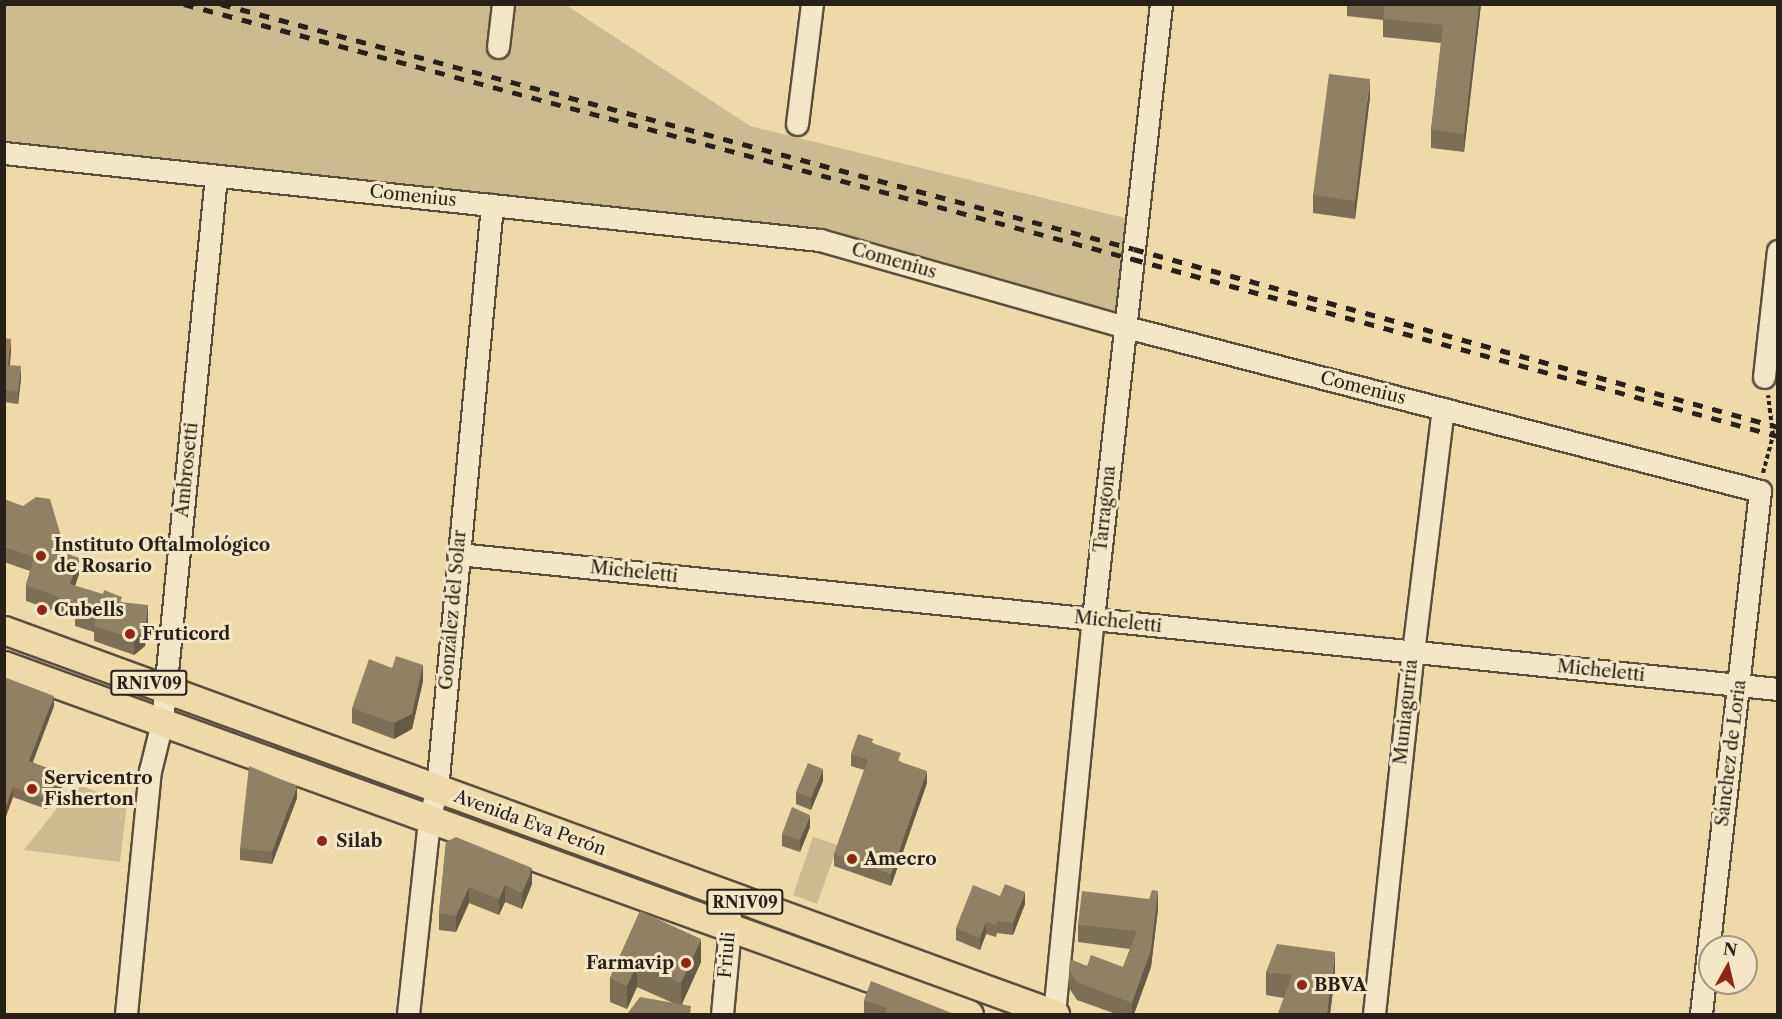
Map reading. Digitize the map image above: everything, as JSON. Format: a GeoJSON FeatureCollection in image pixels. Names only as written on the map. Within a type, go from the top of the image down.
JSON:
{"type":"FeatureCollection","features":[{"type":"Feature","properties":{"kind":"main road","name":"Avenida Eva Perón"},"geometry":{"type":"LineString","coordinates":[[4,630],[1055,1014]]}},
{"type":"Feature","properties":{"kind":"main road","name":"Avenida Eva Perón"},"geometry":{"type":"LineString","coordinates":[[4,665],[969,1014]]}},
{"type":"Feature","properties":{"kind":"street"},"geometry":{"type":"LineString","coordinates":[[498,47],[503,4]]}},
{"type":"Feature","properties":{"kind":"street"},"geometry":{"type":"LineString","coordinates":[[797,123],[812,4]]}},
{"type":"Feature","properties":{"kind":"street","name":"Tarragona"},"geometry":{"type":"LineString","coordinates":[[1055,1014],[1093,619],[1161,4]]}},
{"type":"Feature","properties":{"kind":"street","name":"Comenius"},"geometry":{"type":"LineString","coordinates":[[4,153],[820,240],[1126,327],[1760,491]]}},
{"type":"Feature","properties":{"kind":"street","name":"Ambrosetti"},"geometry":{"type":"LineString","coordinates":[[126,1014],[150,771],[162,722],[216,176]]}},
{"type":"Feature","properties":{"kind":"street","name":"González del Solar"},"geometry":{"type":"LineString","coordinates":[[408,1014],[429,820],[437,789],[492,205]]}},
{"type":"Feature","properties":{"kind":"street"},"geometry":{"type":"LineString","coordinates":[[1764,377],[1774,315],[1778,251]]}},
{"type":"Feature","properties":{"kind":"street","name":"Muniagurría"},"geometry":{"type":"LineString","coordinates":[[1374,1014],[1413,652],[1443,409]]}},
{"type":"Feature","properties":{"kind":"street","name":"Sánchez de Loria"},"geometry":{"type":"LineString","coordinates":[[1707,1014],[1760,491]]}},
{"type":"Feature","properties":{"kind":"street","name":"Micheletti"},"geometry":{"type":"LineString","coordinates":[[458,554],[1778,689]]}},
{"type":"Feature","properties":{"kind":"street","name":"Friuli"},"geometry":{"type":"LineString","coordinates":[[722,1014],[730,928],[729,895]]}},
{"type":"Feature","properties":{"kind":"path"},"geometry":{"type":"LineString","coordinates":[[1760,491],[1773,435],[1764,377]]}},
{"type":"Feature","properties":{"kind":"shaded area"},"geometry":{"type":"Polygon","coordinates":[[[5,5],[566,5],[750,126],[1137,221],[1126,327],[820,240],[5,153],[5,5]]]}},
{"type":"Feature","properties":{"kind":"shaded area"},"geometry":{"type":"Polygon","coordinates":[[[76,784],[127,803],[120,862],[24,850],[76,784]]]}},
{"type":"Feature","properties":{"kind":"shaded area"},"geometry":{"type":"Polygon","coordinates":[[[813,837],[838,845],[817,904],[793,895],[813,837]]]}},
{"type":"Feature","properties":{"kind":"building"},"geometry":{"type":"Polygon","coordinates":[[[1385,4],[1479,4],[1464,134],[1431,130],[1443,25],[1383,19],[1385,4]]]}},
{"type":"Feature","properties":{"kind":"building"},"geometry":{"type":"Polygon","coordinates":[[[1329,74],[1370,79],[1355,201],[1313,195],[1329,74]]]}},
{"type":"Feature","properties":{"kind":"building"},"geometry":{"type":"Polygon","coordinates":[[[4,338],[11,339],[8,365],[21,366],[18,392],[4,390],[4,338]]]}},
{"type":"Feature","properties":{"kind":"building"},"geometry":{"type":"Polygon","coordinates":[[[36,497],[50,499],[66,553],[79,558],[70,584],[103,594],[104,590],[122,597],[120,602],[148,605],[145,631],[134,639],[94,626],[96,617],[75,610],[77,604],[26,585],[34,557],[4,547],[4,499],[23,506],[36,497]]]}},
{"type":"Feature","properties":{"kind":"building"},"geometry":{"type":"Polygon","coordinates":[[[396,656],[423,665],[412,714],[394,723],[352,708],[369,659],[392,668],[396,656]]]}},
{"type":"Feature","properties":{"kind":"building"},"geometry":{"type":"Polygon","coordinates":[[[4,677],[54,696],[29,761],[64,774],[46,799],[13,787],[4,812],[4,677]]]}},
{"type":"Feature","properties":{"kind":"building"},"geometry":{"type":"Polygon","coordinates":[[[858,734],[873,739],[872,743],[901,753],[898,761],[927,771],[891,874],[834,854],[868,760],[851,754],[858,734]]]}},
{"type":"Feature","properties":{"kind":"building"},"geometry":{"type":"Polygon","coordinates":[[[808,763],[823,769],[811,798],[796,792],[808,763]]]}},
{"type":"Feature","properties":{"kind":"building"},"geometry":{"type":"Polygon","coordinates":[[[249,766],[297,786],[272,852],[240,848],[249,766]]]}},
{"type":"Feature","properties":{"kind":"building"},"geometry":{"type":"Polygon","coordinates":[[[792,807],[810,815],[800,840],[782,834],[792,807]]]}},
{"type":"Feature","properties":{"kind":"building"},"geometry":{"type":"Polygon","coordinates":[[[456,837],[532,868],[522,893],[505,885],[499,899],[469,887],[456,916],[439,913],[446,842],[456,837]]]}},
{"type":"Feature","properties":{"kind":"building"},"geometry":{"type":"Polygon","coordinates":[[[1005,884],[1025,892],[1013,923],[997,921],[996,925],[986,922],[980,938],[956,928],[973,885],[1000,896],[1005,884]]]}},
{"type":"Feature","properties":{"kind":"building"},"geometry":{"type":"Polygon","coordinates":[[[1152,890],[1158,891],[1151,950],[1132,1003],[1077,982],[1069,971],[1070,959],[1087,966],[1091,955],[1123,967],[1137,931],[1078,925],[1082,891],[1149,899],[1152,890]]]}},
{"type":"Feature","properties":{"kind":"building"},"geometry":{"type":"Polygon","coordinates":[[[640,911],[701,939],[681,983],[637,964],[627,986],[610,978],[640,911]]]}},
{"type":"Feature","properties":{"kind":"building"},"geometry":{"type":"Polygon","coordinates":[[[1277,944],[1335,952],[1327,1014],[1278,1014],[1292,975],[1266,972],[1277,944]]]}},
{"type":"Feature","properties":{"kind":"building"},"geometry":{"type":"Polygon","coordinates":[[[871,981],[954,1014],[885,1014],[887,1008],[864,1000],[871,981]]]}},
{"type":"Feature","properties":{"kind":"building"},"geometry":{"type":"Polygon","coordinates":[[[640,997],[691,1006],[690,1014],[627,1014],[640,997]]]}},
{"type":"Feature","properties":{"kind":"railway"},"geometry":{"type":"LineString","coordinates":[[184,4],[1133,259],[1778,436]]}},
{"type":"Feature","properties":{"kind":"railway"},"geometry":{"type":"LineString","coordinates":[[221,4],[1134,249],[1778,427]]}},
{"type":"Feature","properties":{"kind":"place","name":"Instituto Oftalmológico de Rosario"},"geometry":{"type":"Point","coordinates":[41,556]}},
{"type":"Feature","properties":{"kind":"place","name":"Cubells"},"geometry":{"type":"Point","coordinates":[42,610]}},
{"type":"Feature","properties":{"kind":"place","name":"Fruticord"},"geometry":{"type":"Point","coordinates":[130,634]}},
{"type":"Feature","properties":{"kind":"place","name":"Servicentro Fisherton"},"geometry":{"type":"Point","coordinates":[32,789]}},
{"type":"Feature","properties":{"kind":"place","name":"Silab"},"geometry":{"type":"Point","coordinates":[322,841]}},
{"type":"Feature","properties":{"kind":"place","name":"Amecro"},"geometry":{"type":"Point","coordinates":[852,859]}},
{"type":"Feature","properties":{"kind":"place","name":"Farmavip"},"geometry":{"type":"Point","coordinates":[686,963]}},
{"type":"Feature","properties":{"kind":"place","name":"BBVA"},"geometry":{"type":"Point","coordinates":[1302,985]}}]}
